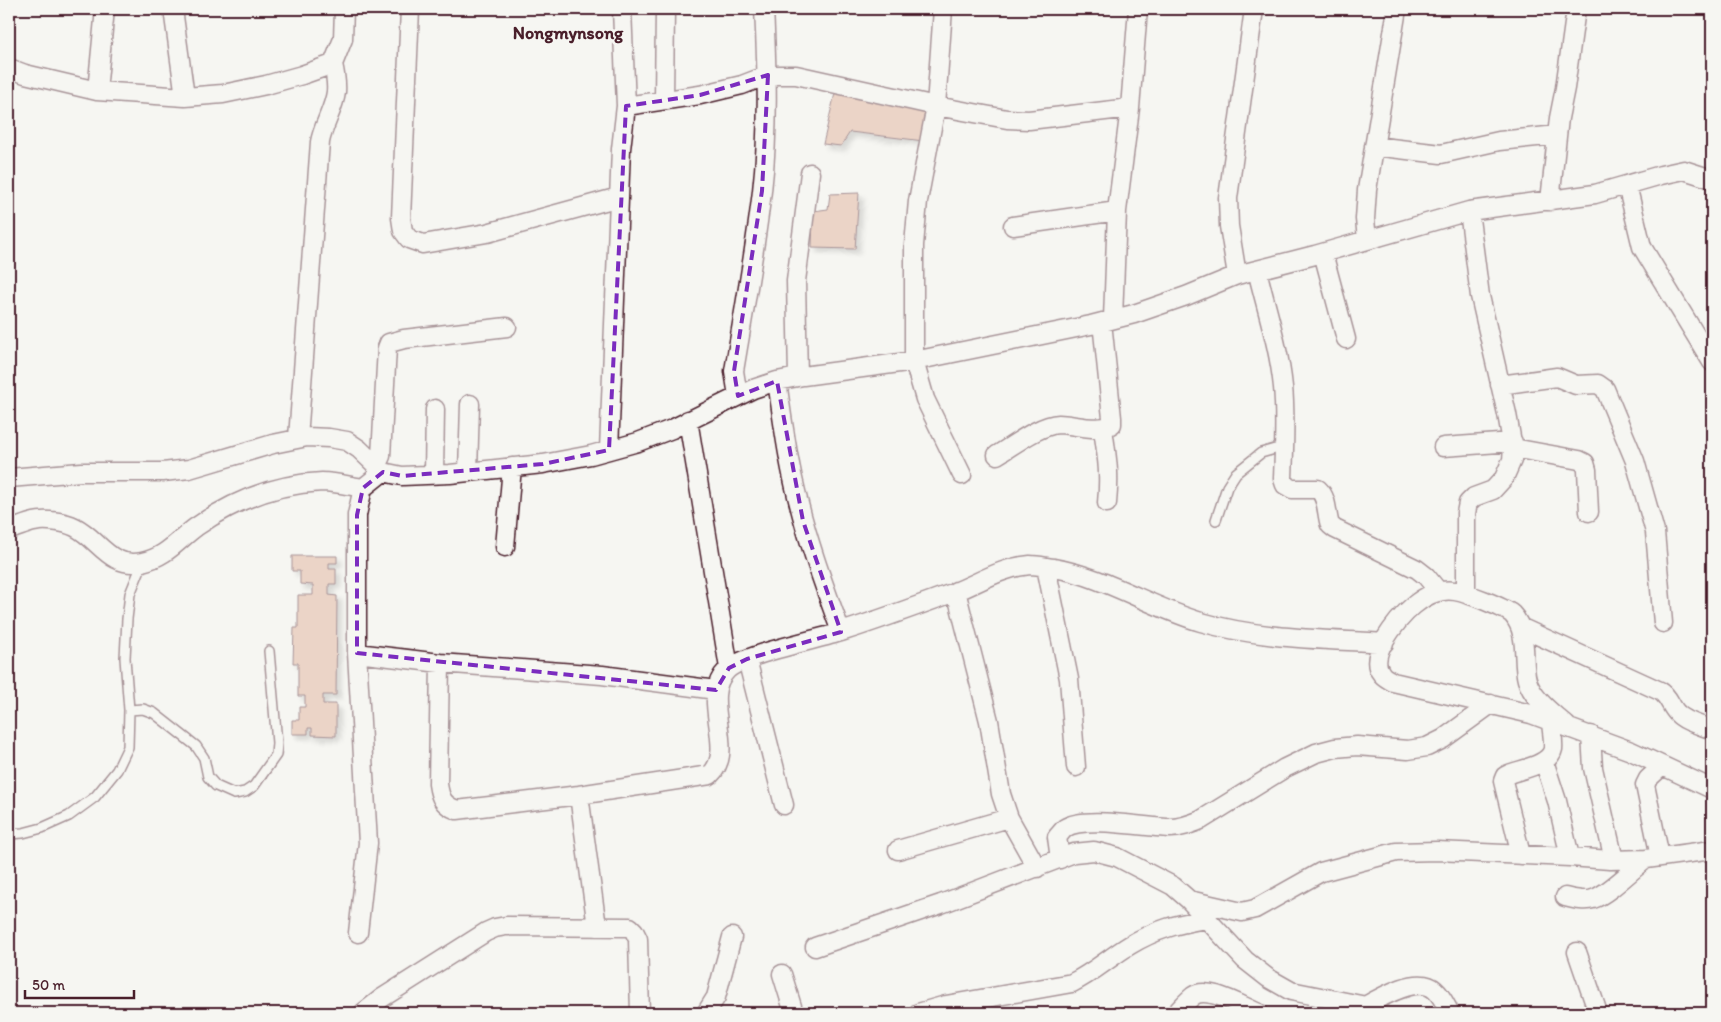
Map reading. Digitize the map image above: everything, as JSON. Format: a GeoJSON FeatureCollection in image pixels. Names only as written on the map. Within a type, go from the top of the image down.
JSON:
{"type":"FeatureCollection","features":[{"type":"Feature","properties":{"kind":"street"},"geometry":{"type":"LineString","coordinates":[[96,91],[105,9]]}},
{"type":"Feature","properties":{"kind":"street"},"geometry":{"type":"LineString","coordinates":[[174,9],[185,97]]}},
{"type":"Feature","properties":{"kind":"street"},"geometry":{"type":"LineString","coordinates":[[298,438],[321,132],[336,93],[333,64],[343,39],[344,9]]}},
{"type":"Feature","properties":{"kind":"street"},"geometry":{"type":"LineString","coordinates":[[410,9],[401,218],[403,231],[409,239],[423,244],[487,233],[619,197]]}},
{"type":"Feature","properties":{"kind":"street"},"geometry":{"type":"LineString","coordinates":[[609,450],[619,197],[626,106],[622,9]]}},
{"type":"Feature","properties":{"kind":"street"},"geometry":{"type":"LineString","coordinates":[[664,100],[665,9]]}},
{"type":"Feature","properties":{"kind":"street"},"geometry":{"type":"LineString","coordinates":[[738,396],[734,371],[762,191],[768,75],[764,9]]}},
{"type":"Feature","properties":{"kind":"street"},"geometry":{"type":"LineString","coordinates":[[944,9],[936,106],[918,201],[914,245],[914,361],[925,399],[962,476]]}},
{"type":"Feature","properties":{"kind":"street"},"geometry":{"type":"LineString","coordinates":[[997,455],[1044,427],[1058,424],[1103,428],[1112,424],[1107,321],[1117,211],[1130,108],[1138,9]]}},
{"type":"Feature","properties":{"kind":"street"},"geometry":{"type":"LineString","coordinates":[[1237,275],[1229,226],[1228,198],[1254,9]]}},
{"type":"Feature","properties":{"kind":"street"},"geometry":{"type":"LineString","coordinates":[[1367,240],[1365,218],[1367,190],[1397,9]]}},
{"type":"Feature","properties":{"kind":"street"},"geometry":{"type":"LineString","coordinates":[[1550,201],[1557,135],[1576,9]]}},
{"type":"Feature","properties":{"kind":"street"},"geometry":{"type":"LineString","coordinates":[[9,68],[96,91],[185,97],[223,94],[266,85],[333,64]]}},
{"type":"Feature","properties":{"kind":"street"},"geometry":{"type":"LineString","coordinates":[[626,106],[700,95],[742,85],[768,75],[796,75],[936,106],[1007,119],[1029,120],[1130,108]]}},
{"type":"Feature","properties":{"kind":"street"},"geometry":{"type":"LineString","coordinates":[[1374,146],[1441,154],[1499,141],[1557,135]]}},
{"type":"Feature","properties":{"kind":"street"},"geometry":{"type":"LineString","coordinates":[[9,478],[81,472],[163,472],[189,469],[298,438],[329,438],[347,441],[359,448],[379,470],[402,476],[468,472],[543,464],[591,456],[638,442],[753,389],[776,382],[798,377],[914,361],[1107,321],[1186,296],[1237,275],[1323,253],[1469,211],[1595,194],[1684,170],[1712,179]]}},
{"type":"Feature","properties":{"kind":"street"},"geometry":{"type":"LineString","coordinates":[[798,377],[796,280],[810,173]]}},
{"type":"Feature","properties":{"kind":"street"},"geometry":{"type":"LineString","coordinates":[[1627,185],[1642,247],[1712,362]]}},
{"type":"Feature","properties":{"kind":"street"},"geometry":{"type":"LineString","coordinates":[[1013,226],[1117,211]]}},
{"type":"Feature","properties":{"kind":"street"},"geometry":{"type":"LineString","coordinates":[[1466,594],[1466,513],[1468,503],[1474,497],[1493,490],[1504,478],[1512,460],[1513,445],[1480,296],[1469,211]]}},
{"type":"Feature","properties":{"kind":"street"},"geometry":{"type":"LineString","coordinates":[[1323,253],[1346,339]]}},
{"type":"Feature","properties":{"kind":"street"},"geometry":{"type":"LineString","coordinates":[[1257,270],[1279,359],[1283,387],[1283,479],[1285,486],[1292,489],[1318,489],[1323,494],[1330,525],[1416,568],[1426,576],[1439,592]]}},
{"type":"Feature","properties":{"kind":"street"},"geometry":{"type":"LineString","coordinates":[[358,933],[368,843],[357,652],[357,514],[363,488],[379,470],[386,348],[389,343],[404,338],[507,327]]}},
{"type":"Feature","properties":{"kind":"street"},"geometry":{"type":"LineString","coordinates":[[1500,385],[1557,377],[1576,385],[1598,384],[1605,390],[1635,461],[1655,532],[1663,623]]}},
{"type":"Feature","properties":{"kind":"street"},"geometry":{"type":"LineString","coordinates":[[776,382],[794,483],[803,521],[841,632]]}},
{"type":"Feature","properties":{"kind":"street"},"geometry":{"type":"LineString","coordinates":[[468,472],[470,404]]}},
{"type":"Feature","properties":{"kind":"street"},"geometry":{"type":"LineString","coordinates":[[434,474],[435,409]]}},
{"type":"Feature","properties":{"kind":"street"},"geometry":{"type":"LineString","coordinates":[[688,420],[729,668]]}},
{"type":"Feature","properties":{"kind":"street"},"geometry":{"type":"LineString","coordinates":[[1103,428],[1110,479],[1107,502]]}},
{"type":"Feature","properties":{"kind":"street"},"geometry":{"type":"LineString","coordinates":[[1443,447],[1513,445],[1579,460],[1585,463],[1587,470],[1589,512]]}},
{"type":"Feature","properties":{"kind":"street"},"geometry":{"type":"LineString","coordinates":[[505,547],[512,467]]}},
{"type":"Feature","properties":{"kind":"street"},"geometry":{"type":"LineString","coordinates":[[9,530],[36,521],[62,523],[75,527],[114,558],[128,564],[143,562],[172,549],[190,531],[229,506],[254,496],[280,488],[323,482],[363,488]]}},
{"type":"Feature","properties":{"kind":"street"},"geometry":{"type":"LineString","coordinates":[[440,663],[438,784],[440,798],[447,806],[457,810],[710,775],[717,768],[721,756],[716,690],[721,677],[729,668],[747,659],[841,632],[956,591],[1010,568],[1032,565],[1073,572],[1117,588],[1166,610],[1236,630],[1268,636],[1384,643]]}},
{"type":"Feature","properties":{"kind":"street"},"geometry":{"type":"LineString","coordinates":[[1046,567],[1069,679],[1076,767]]}},
{"type":"Feature","properties":{"kind":"street"},"geometry":{"type":"LineString","coordinates":[[956,591],[989,720],[1002,794],[1009,818],[1037,868]]}},
{"type":"Feature","properties":{"kind":"street"},"geometry":{"type":"LineString","coordinates":[[1559,723],[1532,691],[1527,680],[1520,627],[1512,615],[1498,606],[1457,591],[1439,592],[1423,599],[1408,610],[1395,623],[1379,651],[1377,664],[1381,673],[1393,682],[1491,704],[1559,723],[1631,751],[1712,790]]}},
{"type":"Feature","properties":{"kind":"street"},"geometry":{"type":"LineString","coordinates":[[1520,627],[1660,691],[1667,697],[1672,708],[1681,717],[1712,730]]}},
{"type":"Feature","properties":{"kind":"street"},"geometry":{"type":"LineString","coordinates":[[357,652],[440,663],[602,675],[716,690]]}},
{"type":"Feature","properties":{"kind":"street"},"geometry":{"type":"LineString","coordinates":[[747,659],[784,805]]}},
{"type":"Feature","properties":{"kind":"street"},"geometry":{"type":"LineString","coordinates":[[1060,859],[1057,837],[1066,828],[1080,824],[1099,823],[1172,828],[1186,826],[1201,820],[1285,768],[1316,753],[1335,748],[1357,746],[1408,750],[1427,747],[1442,739],[1491,704]]}},
{"type":"Feature","properties":{"kind":"street"},"geometry":{"type":"LineString","coordinates":[[1521,854],[1504,781],[1505,776],[1544,761],[1550,756],[1559,723]]}},
{"type":"Feature","properties":{"kind":"street"},"geometry":{"type":"LineString","coordinates":[[1591,736],[1593,768],[1614,860]]}},
{"type":"Feature","properties":{"kind":"street"},"geometry":{"type":"LineString","coordinates":[[1544,761],[1557,801],[1570,857]]}},
{"type":"Feature","properties":{"kind":"street"},"geometry":{"type":"LineString","coordinates":[[1653,858],[1645,785],[1648,779],[1662,766]]}},
{"type":"Feature","properties":{"kind":"street"},"geometry":{"type":"LineString","coordinates":[[579,794],[597,926]]}},
{"type":"Feature","properties":{"kind":"street"},"geometry":{"type":"LineString","coordinates":[[898,850],[1009,818]]}},
{"type":"Feature","properties":{"kind":"street"},"geometry":{"type":"LineString","coordinates":[[1189,900],[1242,912],[1255,909],[1321,872],[1396,852],[1437,851],[1521,854],[1614,860],[1653,858],[1712,850]]}},
{"type":"Feature","properties":{"kind":"street"},"geometry":{"type":"LineString","coordinates":[[815,947],[941,904],[1074,853],[1094,851],[1116,857],[1173,886],[1189,900],[1245,960],[1268,978],[1291,990],[1358,1009],[1391,992],[1420,984],[1434,989],[1450,1013]]}},
{"type":"Feature","properties":{"kind":"street"},"geometry":{"type":"LineString","coordinates":[[1565,897],[1580,900],[1593,899],[1606,892],[1653,858]]}},
{"type":"Feature","properties":{"kind":"street"},"geometry":{"type":"LineString","coordinates":[[918,1013],[946,1005],[1072,982],[1084,977],[1130,945],[1153,932],[1172,925],[1206,919]]}},
{"type":"Feature","properties":{"kind":"street"},"geometry":{"type":"LineString","coordinates":[[363,1013],[382,998],[495,928],[506,926],[630,927],[638,939],[640,1013]]}},
{"type":"Feature","properties":{"kind":"street"},"geometry":{"type":"LineString","coordinates":[[706,1013],[716,997],[732,937]]}},
{"type":"Feature","properties":{"kind":"street"},"geometry":{"type":"LineString","coordinates":[[1577,952],[1598,1013]]}},
{"type":"Feature","properties":{"kind":"street"},"geometry":{"type":"LineString","coordinates":[[782,974],[794,1013]]}},
{"type":"Feature","properties":{"kind":"street"},"geometry":{"type":"LineString","coordinates":[[1176,1013],[1194,996],[1201,993],[1213,994],[1259,1013]]}},
{"type":"Feature","properties":{"kind":"lane"},"geometry":{"type":"LineString","coordinates":[[1216,520],[1227,487],[1236,473],[1262,453],[1275,449],[1284,449]]}},
{"type":"Feature","properties":{"kind":"lane"},"geometry":{"type":"LineString","coordinates":[[9,834],[23,833],[55,823],[69,816],[95,797],[118,770],[128,747],[129,710],[125,658],[130,594],[143,562]]}},
{"type":"Feature","properties":{"kind":"lane"},"geometry":{"type":"LineString","coordinates":[[129,710],[143,709],[154,713],[196,746],[204,758],[208,777],[216,786],[234,794],[245,792],[254,786],[276,755],[277,743],[269,651]]}},
{"type":"Feature","properties":{"kind":"highlighted area"},"geometry":{"type":"Polygon","coordinates":[[[768,75],[762,191],[734,371],[738,396],[777,381],[803,521],[841,632],[747,659],[729,668],[716,690],[357,653],[357,515],[363,488],[383,472],[402,476],[543,464],[609,450],[626,106],[700,95],[768,75]]]}},
{"type":"Feature","properties":{"kind":"building"},"geometry":{"type":"Polygon","coordinates":[[[836,89],[926,111],[924,141],[850,132],[841,146],[823,144],[836,89]]]}},
{"type":"Feature","properties":{"kind":"building"},"geometry":{"type":"Polygon","coordinates":[[[859,193],[855,249],[812,248],[813,211],[828,209],[830,194],[859,193]]]}},
{"type":"Feature","properties":{"kind":"building"},"geometry":{"type":"Polygon","coordinates":[[[292,556],[337,556],[337,563],[329,563],[329,569],[336,569],[336,584],[329,584],[329,595],[337,596],[336,695],[323,695],[323,704],[336,704],[336,736],[312,735],[312,728],[308,728],[308,734],[292,734],[292,720],[299,720],[299,707],[305,707],[305,696],[298,696],[298,663],[293,663],[294,628],[298,628],[298,595],[313,595],[313,585],[300,584],[300,571],[292,571],[292,556]]]}},
{"type":"Feature","properties":{"kind":"district","name":"Nongmynsong"},"geometry":{"type":"Point","coordinates":[568,33]}}]}
